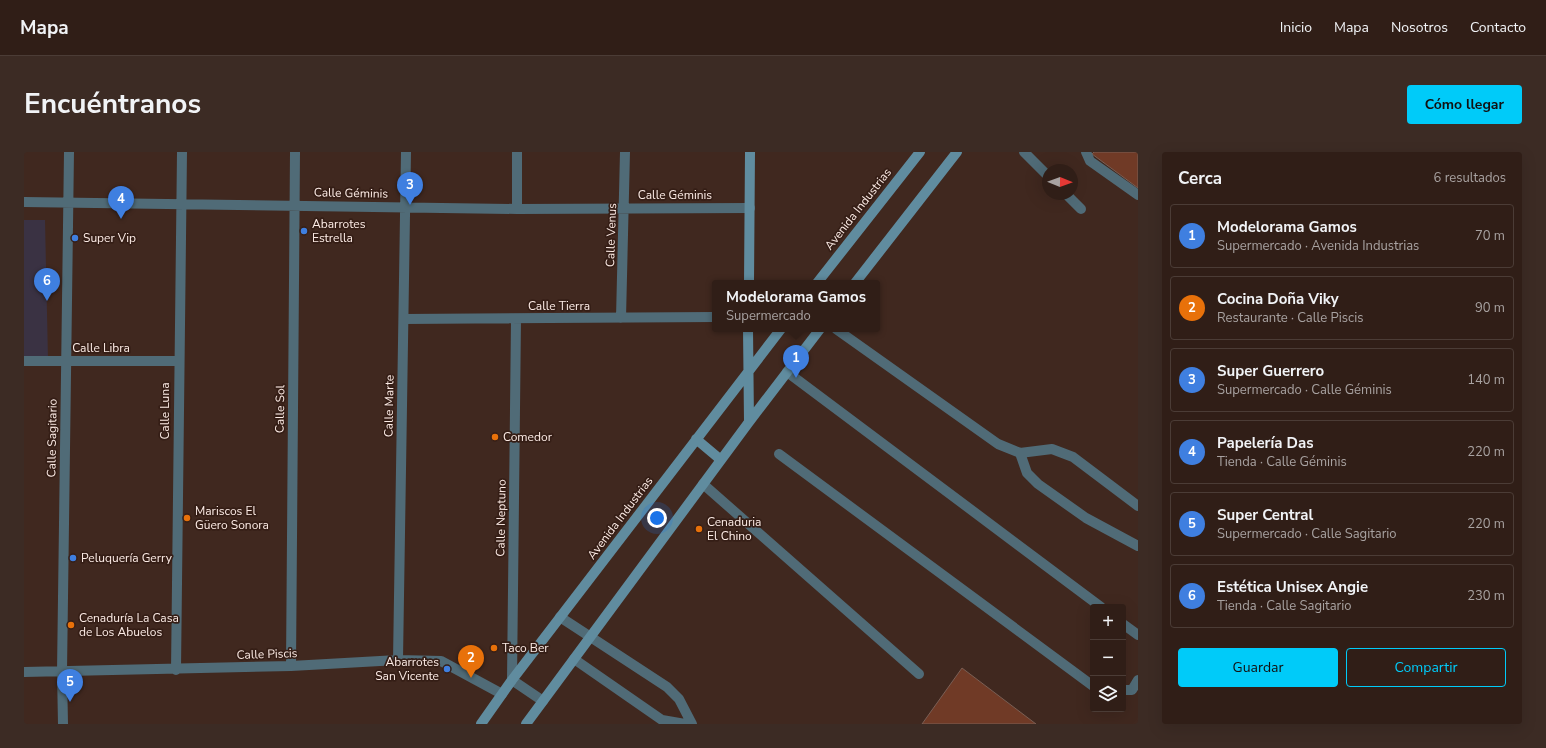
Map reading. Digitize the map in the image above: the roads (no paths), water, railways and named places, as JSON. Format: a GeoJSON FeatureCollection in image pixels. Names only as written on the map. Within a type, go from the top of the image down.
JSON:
{"type":"FeatureCollection","features":[{"type":"Feature","properties":{"kind":"main road"},"geometry":{"type":"LineString","coordinates":[[749,280],[750,152]]}},
{"type":"Feature","properties":{"kind":"main road","name":"Avenida Industrias"},"geometry":{"type":"LineString","coordinates":[[819,280],[920,152]]}},
{"type":"Feature","properties":{"kind":"main road"},"geometry":{"type":"LineString","coordinates":[[857,280],[957,152]]}},
{"type":"Feature","properties":{"kind":"main road"},"geometry":{"type":"LineString","coordinates":[[748,332],[749,422]]}},
{"type":"Feature","properties":{"kind":"main road","name":"Avenida Industrias"},"geometry":{"type":"LineString","coordinates":[[481,724],[512,680],[779,332]]}},
{"type":"Feature","properties":{"kind":"main road"},"geometry":{"type":"LineString","coordinates":[[526,724],[749,422],[818,332]]}},
{"type":"Feature","properties":{"kind":"main road"},"geometry":{"type":"LineString","coordinates":[[696,439],[721,460]]}},
{"type":"Feature","properties":{"kind":"street","name":"Calle Sagitario"},"geometry":{"type":"LineString","coordinates":[[63,724],[62,672],[69,152]]}},
{"type":"Feature","properties":{"kind":"street","name":"Calle Luna"},"geometry":{"type":"LineString","coordinates":[[176,670],[182,152]]}},
{"type":"Feature","properties":{"kind":"street","name":"Calle Sol"},"geometry":{"type":"LineString","coordinates":[[291,666],[295,152]]}},
{"type":"Feature","properties":{"kind":"street","name":"Calle Marte"},"geometry":{"type":"LineString","coordinates":[[398,660],[406,152]]}},
{"type":"Feature","properties":{"kind":"street"},"geometry":{"type":"LineString","coordinates":[[517,152],[517,209]]}},
{"type":"Feature","properties":{"kind":"street","name":"Calle Venus"},"geometry":{"type":"LineString","coordinates":[[621,318],[625,208],[625,152]]}},
{"type":"Feature","properties":{"kind":"street"},"geometry":{"type":"LineString","coordinates":[[1024,152],[1042,170]]}},
{"type":"Feature","properties":{"kind":"street"},"geometry":{"type":"LineString","coordinates":[[1086,152],[1090,160],[1138,195]]}},
{"type":"Feature","properties":{"kind":"street"},"geometry":{"type":"LineString","coordinates":[[1072,200],[1081,209]]}},
{"type":"Feature","properties":{"kind":"street","name":"Calle Géminis"},"geometry":{"type":"LineString","coordinates":[[24,202],[405,206],[517,209],[750,208]]}},
{"type":"Feature","properties":{"kind":"street","name":"Calle Tierra"},"geometry":{"type":"LineString","coordinates":[[404,319],[712,317]]}},
{"type":"Feature","properties":{"kind":"street","name":"Calle Neptuno"},"geometry":{"type":"LineString","coordinates":[[512,680],[516,319]]}},
{"type":"Feature","properties":{"kind":"street"},"geometry":{"type":"LineString","coordinates":[[840,332],[998,444],[1020,453],[1052,450],[1073,457],[1138,506]]}},
{"type":"Feature","properties":{"kind":"street","name":"Calle Libra"},"geometry":{"type":"LineString","coordinates":[[24,361],[179,362]]}},
{"type":"Feature","properties":{"kind":"street"},"geometry":{"type":"LineString","coordinates":[[787,372],[1097,604]]}},
{"type":"Feature","properties":{"kind":"street"},"geometry":{"type":"LineString","coordinates":[[1020,453],[1027,473],[1038,484],[1086,518],[1138,546]]}},
{"type":"Feature","properties":{"kind":"street"},"geometry":{"type":"LineString","coordinates":[[779,454],[1090,684]]}},
{"type":"Feature","properties":{"kind":"street"},"geometry":{"type":"LineString","coordinates":[[703,484],[918,674]]}},
{"type":"Feature","properties":{"kind":"street"},"geometry":{"type":"LineString","coordinates":[[560,617],[667,687],[680,699],[692,724]]}},
{"type":"Feature","properties":{"kind":"street"},"geometry":{"type":"LineString","coordinates":[[1126,626],[1138,635]]}},
{"type":"Feature","properties":{"kind":"street"},"geometry":{"type":"LineString","coordinates":[[574,658],[662,720],[685,724]]}},
{"type":"Feature","properties":{"kind":"street","name":"Calle Piscis"},"geometry":{"type":"LineString","coordinates":[[24,672],[176,670],[398,660],[441,661],[502,694]]}},
{"type":"Feature","properties":{"kind":"street"},"geometry":{"type":"LineString","coordinates":[[512,680],[543,701]]}},
{"type":"Feature","properties":{"kind":"street"},"geometry":{"type":"LineString","coordinates":[[1126,690],[1132,690],[1138,680]]}},
{"type":"Feature","properties":{"kind":"place","name":"Super Guerrero"},"geometry":{"type":"Point","coordinates":[410,205]}},
{"type":"Feature","properties":{"kind":"place","name":"Papelería Das"},"geometry":{"type":"Point","coordinates":[121,219]}},
{"type":"Feature","properties":{"kind":"place","name":"Abarrotes Estrella"},"geometry":{"type":"Point","coordinates":[304,231]}},
{"type":"Feature","properties":{"kind":"place","name":"Super Vip"},"geometry":{"type":"Point","coordinates":[75,238]}},
{"type":"Feature","properties":{"kind":"place","name":"Estética Unisex Angie"},"geometry":{"type":"Point","coordinates":[47,301]}},
{"type":"Feature","properties":{"kind":"place","name":"Modelorama Gamos"},"geometry":{"type":"Point","coordinates":[796,378]}},
{"type":"Feature","properties":{"kind":"place","name":"Comedor"},"geometry":{"type":"Point","coordinates":[495,437]}},
{"type":"Feature","properties":{"kind":"place","name":"Mariscos El Güero Sonora"},"geometry":{"type":"Point","coordinates":[187,518]}},
{"type":"Feature","properties":{"kind":"place","name":"Cenaduria El Chino"},"geometry":{"type":"Point","coordinates":[699,529]}},
{"type":"Feature","properties":{"kind":"place","name":"Peluquería Gerry"},"geometry":{"type":"Point","coordinates":[73,558]}},
{"type":"Feature","properties":{"kind":"place","name":"Cenaduría La Casa de Los Abuelos"},"geometry":{"type":"Point","coordinates":[71,625]}},
{"type":"Feature","properties":{"kind":"place","name":"Taco Ber"},"geometry":{"type":"Point","coordinates":[494,648]}},
{"type":"Feature","properties":{"kind":"place","name":"Abarrotes San Vicente"},"geometry":{"type":"Point","coordinates":[447,669]}},
{"type":"Feature","properties":{"kind":"place","name":"Cocina Doña Viky"},"geometry":{"type":"Point","coordinates":[471,678]}},
{"type":"Feature","properties":{"kind":"place","name":"Super Central"},"geometry":{"type":"Point","coordinates":[70,702]}}]}
